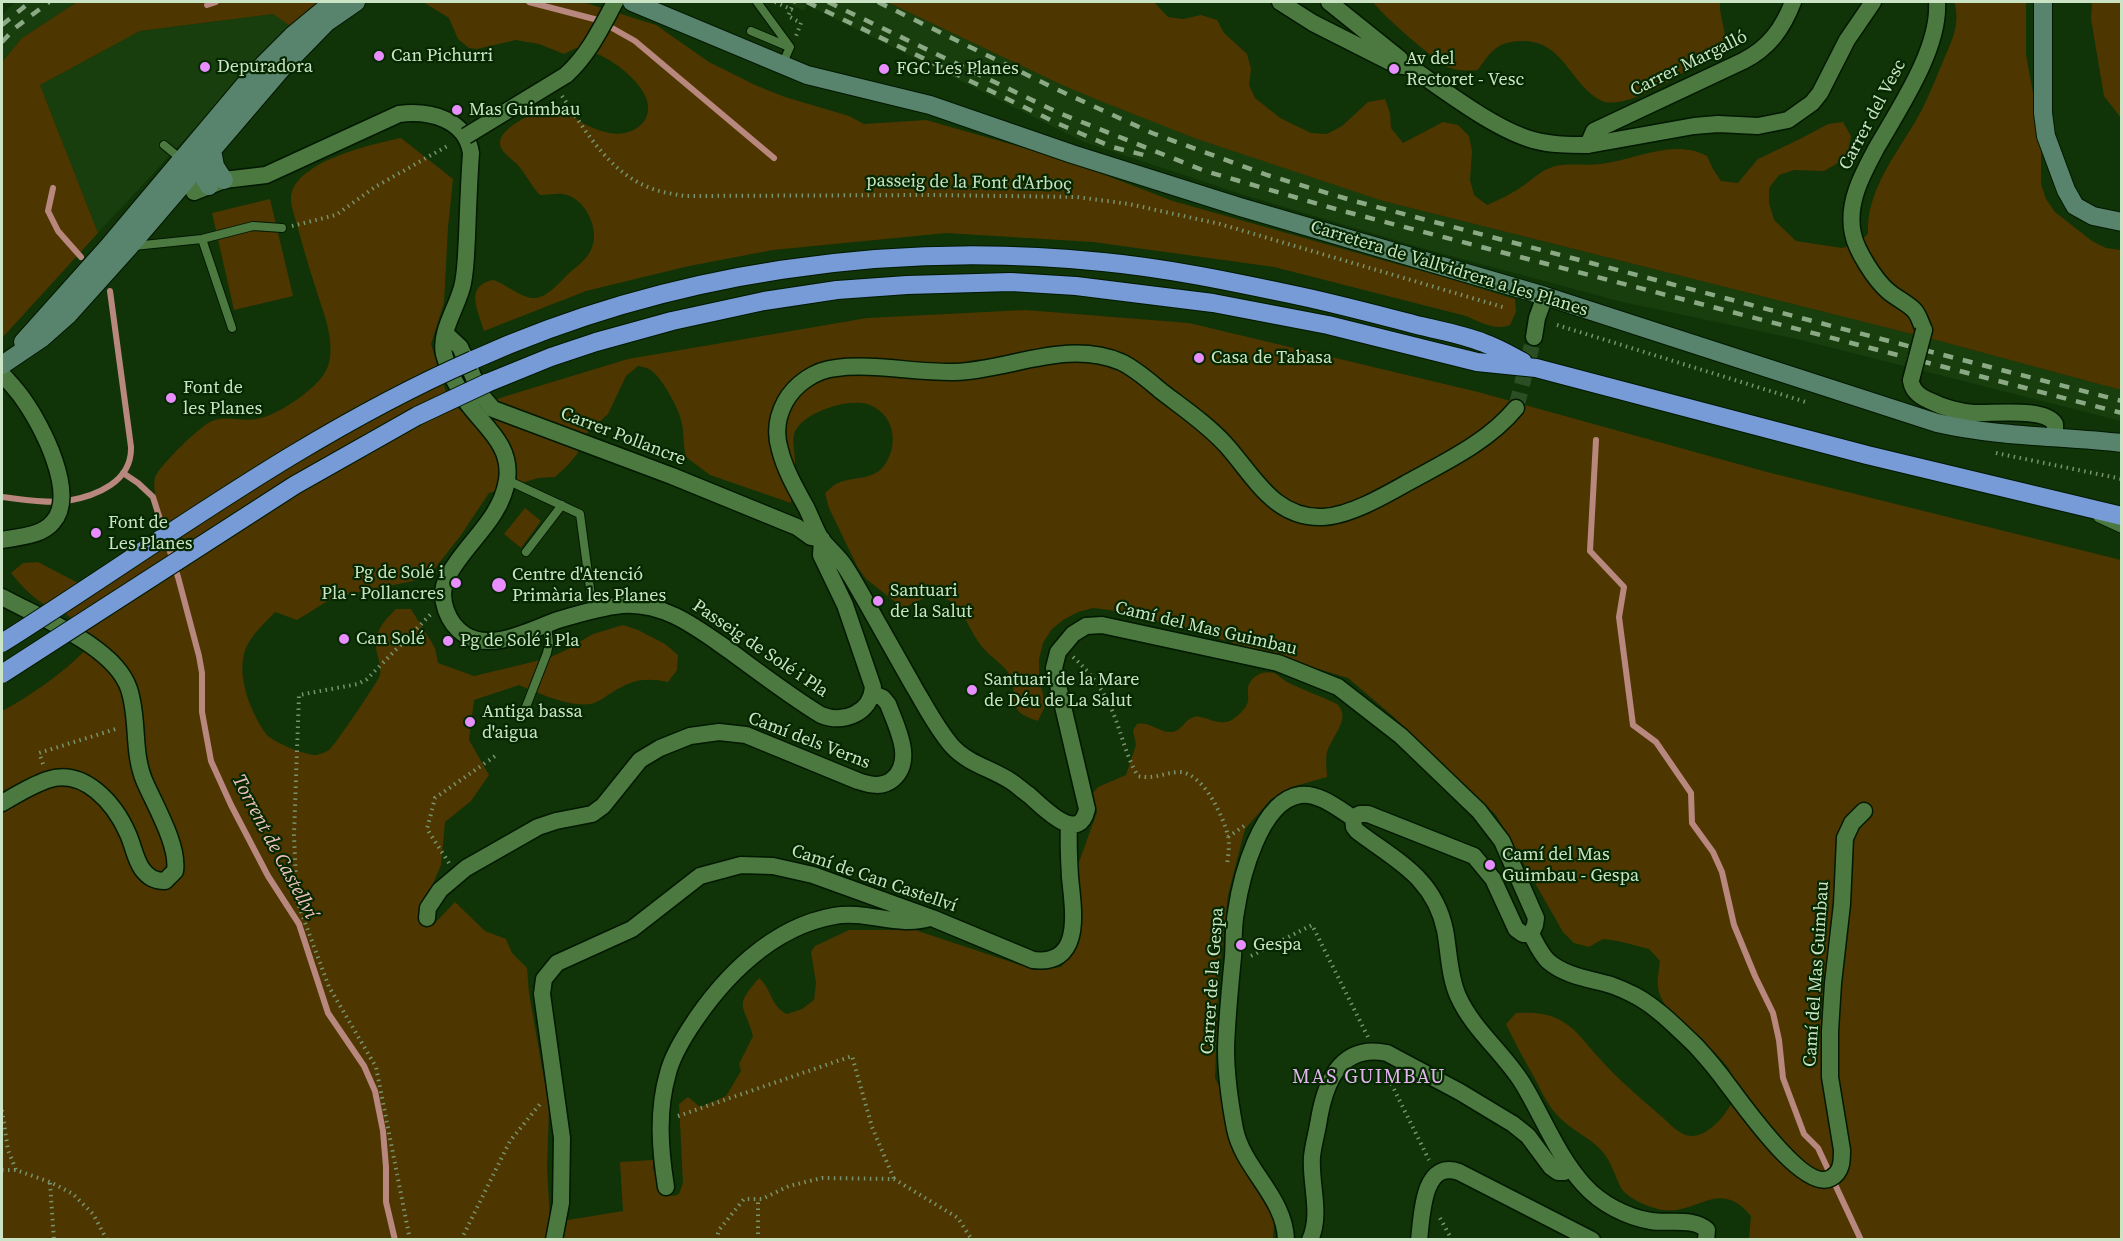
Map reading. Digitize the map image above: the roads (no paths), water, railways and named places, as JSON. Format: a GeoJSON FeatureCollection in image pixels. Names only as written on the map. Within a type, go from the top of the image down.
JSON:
{"type":"FeatureCollection","features":[{"type":"Feature","properties":{"kind":"highway"},"geometry":{"type":"LineString","coordinates":[[2,643],[303,447],[388,400],[473,360],[561,323],[605,309],[739,278],[802,267],[896,258],[974,255],[1050,257],[1105,262],[1183,273],[1333,303],[1484,342],[1536,368]]}},
{"type":"Feature","properties":{"kind":"highway"},"geometry":{"type":"LineString","coordinates":[[2,674],[324,468],[417,416],[551,357],[596,342],[713,311],[837,290],[1011,282],[1117,290],[1213,303],[1328,325],[1477,362],[1536,368],[1867,455],[2121,516]]}},
{"type":"Feature","properties":{"kind":"main road"},"geometry":{"type":"LineString","coordinates":[[146,227],[205,171],[222,111],[275,52],[309,20],[333,2]]}},
{"type":"Feature","properties":{"kind":"main road"},"geometry":{"type":"LineString","coordinates":[[4,366],[68,315],[146,227],[205,171],[309,39],[327,22],[356,2]]}},
{"type":"Feature","properties":{"kind":"main road","name":"Carretera de Vallvidrera a les Planes"},"geometry":{"type":"LineString","coordinates":[[633,2],[807,75],[930,105],[1072,154],[1240,207],[1545,296],[1937,423],[2003,435],[2055,436],[2121,442]]}},
{"type":"Feature","properties":{"kind":"main road"},"geometry":{"type":"LineString","coordinates":[[2043,2],[2043,113],[2046,136],[2066,190],[2076,206],[2093,216],[2121,222]]}},
{"type":"Feature","properties":{"kind":"main road"},"geometry":{"type":"LineString","coordinates":[[4,366],[108,247],[205,171]]}},
{"type":"Feature","properties":{"kind":"street"},"geometry":{"type":"LineString","coordinates":[[466,136],[566,75],[590,48],[615,2]]}},
{"type":"Feature","properties":{"kind":"street"},"geometry":{"type":"LineString","coordinates":[[1280,2],[1312,23],[1396,65],[1410,67]]}},
{"type":"Feature","properties":{"kind":"street"},"geometry":{"type":"LineString","coordinates":[[1329,2],[1410,67],[1457,99],[1518,135],[1545,142],[1588,145],[1694,126],[1718,124],[1758,126],[1788,120],[1806,108],[1820,93],[1847,40],[1873,2]]}},
{"type":"Feature","properties":{"kind":"street","name":"Carrer Margalló"},"geometry":{"type":"LineString","coordinates":[[1588,145],[1594,131],[1743,61],[1761,50],[1782,26],[1793,2]]}},
{"type":"Feature","properties":{"kind":"street","name":"Carrer del Vesc"},"geometry":{"type":"LineString","coordinates":[[1937,2],[1937,23],[1927,53],[1865,169],[1854,200],[1852,234],[1865,261],[1887,290],[1916,311],[1924,330],[1911,380],[1911,386],[1917,394],[1948,407],[1972,413],[2030,414],[2049,418],[2055,424],[2055,436]]}},
{"type":"Feature","properties":{"kind":"street"},"geometry":{"type":"LineString","coordinates":[[205,171],[266,175],[399,114],[412,112],[437,116],[449,122],[466,136],[471,153],[465,273],[460,296],[446,334],[444,353],[468,404],[498,439],[506,462],[507,480]]}},
{"type":"Feature","properties":{"kind":"street"},"geometry":{"type":"LineString","coordinates":[[1534,337],[1537,318],[1545,296]]}},
{"type":"Feature","properties":{"kind":"street","name":"Carrer Pollancre"},"geometry":{"type":"LineString","coordinates":[[446,334],[460,347],[482,396],[493,409],[672,476],[797,527],[811,537],[822,539]]}},
{"type":"Feature","properties":{"kind":"street"},"geometry":{"type":"LineString","coordinates":[[1069,825],[1062,823],[1013,782],[967,758],[950,743],[930,715],[843,564],[822,539],[786,468],[779,446],[777,426],[785,402],[793,390],[812,376],[835,368],[965,371],[1068,354],[1085,354],[1118,361],[1133,369],[1203,422],[1226,444],[1262,491],[1273,501],[1292,512],[1312,517],[1334,516],[1389,493],[1459,454],[1505,421],[1516,408]]}},
{"type":"Feature","properties":{"kind":"street"},"geometry":{"type":"LineString","coordinates":[[2,540],[43,530],[53,524],[61,511],[58,471],[43,433],[4,366]]}},
{"type":"Feature","properties":{"kind":"street","name":"Passeig de Solé i Pla"},"geometry":{"type":"LineString","coordinates":[[507,480],[492,517],[447,578],[443,590],[448,614],[455,626],[469,637],[483,641],[501,639],[593,611],[623,605],[641,606],[674,615],[690,623],[827,718],[840,719],[852,716],[867,704],[872,693]]}},
{"type":"Feature","properties":{"kind":"street"},"geometry":{"type":"LineString","coordinates":[[822,539],[821,555],[845,605],[871,678],[872,693]]}},
{"type":"Feature","properties":{"kind":"street"},"geometry":{"type":"LineString","coordinates":[[2,597],[86,642],[114,663],[123,676],[129,689],[137,757],[143,778],[160,812],[176,866],[169,879],[165,881],[154,880],[142,870],[127,832],[114,810],[94,788],[82,782],[64,777],[48,779],[2,802]]}},
{"type":"Feature","properties":{"kind":"street","name":"Camí del Mas Guimbau"},"geometry":{"type":"LineString","coordinates":[[1069,825],[1082,821],[1087,809],[1054,668],[1055,659],[1062,646],[1073,633],[1086,626],[1121,627],[1278,663],[1338,687],[1401,736],[1491,825],[1502,841],[1536,918],[1531,934],[1542,954],[1558,969],[1614,986],[1639,998],[1659,1013],[1705,1056],[1775,1144],[1805,1173],[1813,1178],[1826,1180],[1835,1176],[1842,1162],[1830,1077],[1830,1031],[1842,904],[1845,838],[1852,823],[1864,811]]}},
{"type":"Feature","properties":{"kind":"street","name":"Camí dels Verns"},"geometry":{"type":"LineString","coordinates":[[427,918],[432,900],[457,874],[538,827],[592,814],[603,806],[640,760],[672,742],[704,733],[746,735],[858,781],[875,786],[889,782],[903,766],[903,751],[888,704],[883,698],[872,693]]}},
{"type":"Feature","properties":{"kind":"street","name":"Carrer de la Gespa"},"geometry":{"type":"LineString","coordinates":[[1286,1239],[1280,1216],[1235,1131],[1226,1048],[1235,913],[1246,869],[1258,837],[1270,815],[1283,802],[1306,794],[1326,801],[1353,818]]}},
{"type":"Feature","properties":{"kind":"street"},"geometry":{"type":"LineString","coordinates":[[1531,934],[1523,934],[1516,929],[1493,879],[1474,856],[1368,814],[1360,814],[1353,818],[1354,827],[1358,831],[1418,876],[1432,895],[1442,918],[1454,983],[1463,1007],[1522,1083],[1570,1168],[1590,1191],[1616,1209],[1648,1221],[1700,1224],[1707,1230],[1706,1239]]}},
{"type":"Feature","properties":{"kind":"street","name":"Camí de Can Castellví"},"geometry":{"type":"LineString","coordinates":[[554,1239],[561,1203],[562,1138],[542,986],[548,973],[557,963],[632,929],[700,876],[741,865],[773,866],[813,875],[932,918],[1033,960],[1048,960],[1062,953],[1071,938],[1073,920],[1069,825]]}},
{"type":"Feature","properties":{"kind":"street"},"geometry":{"type":"LineString","coordinates":[[666,1187],[660,1151],[660,1122],[668,1072],[684,1037],[725,981],[766,946],[800,928],[836,916],[858,915],[918,922],[932,918]]}},
{"type":"Feature","properties":{"kind":"street"},"geometry":{"type":"LineString","coordinates":[[1310,1239],[1315,1224],[1312,1158],[1323,1097],[1334,1073],[1342,1063],[1354,1056],[1375,1051],[1387,1053],[1513,1124],[1528,1136],[1554,1170],[1564,1172],[1570,1168]]}},
{"type":"Feature","properties":{"kind":"street"},"geometry":{"type":"LineString","coordinates":[[1419,1239],[1426,1194],[1436,1174],[1447,1170],[1459,1172],[1592,1239]]}},
{"type":"Feature","properties":{"kind":"lane"},"geometry":{"type":"LineString","coordinates":[[757,2],[789,45]]}},
{"type":"Feature","properties":{"kind":"lane"},"geometry":{"type":"LineString","coordinates":[[750,31],[789,45]]}},
{"type":"Feature","properties":{"kind":"lane"},"geometry":{"type":"LineString","coordinates":[[782,66],[789,45]]}},
{"type":"Feature","properties":{"kind":"lane"},"geometry":{"type":"LineString","coordinates":[[164,145],[205,171]]}},
{"type":"Feature","properties":{"kind":"lane"},"geometry":{"type":"LineString","coordinates":[[130,246],[202,239],[253,226],[282,228]]}},
{"type":"Feature","properties":{"kind":"lane"},"geometry":{"type":"LineString","coordinates":[[202,239],[232,328]]}},
{"type":"Feature","properties":{"kind":"lane"},"geometry":{"type":"LineString","coordinates":[[507,480],[580,514],[593,611]]}},
{"type":"Feature","properties":{"kind":"lane"},"geometry":{"type":"LineString","coordinates":[[526,552],[562,505]]}},
{"type":"Feature","properties":{"kind":"lane"},"geometry":{"type":"LineString","coordinates":[[2076,507],[2121,529]]}},
{"type":"Feature","properties":{"kind":"lane"},"geometry":{"type":"LineString","coordinates":[[524,711],[547,653],[549,643],[547,625]]}},
{"type":"Feature","properties":{"kind":"waterway"},"geometry":{"type":"LineString","coordinates":[[207,5],[216,2]]}},
{"type":"Feature","properties":{"kind":"waterway"},"geometry":{"type":"LineString","coordinates":[[529,2],[598,20],[635,41],[774,158]]}},
{"type":"Feature","properties":{"kind":"waterway"},"geometry":{"type":"LineString","coordinates":[[53,188],[48,211],[58,231],[81,257]]}},
{"type":"Feature","properties":{"kind":"waterway"},"geometry":{"type":"LineString","coordinates":[[2,497],[51,502],[78,499],[110,485],[125,470],[130,459],[131,447],[110,291]]}},
{"type":"Feature","properties":{"kind":"waterway"},"geometry":{"type":"LineString","coordinates":[[1596,440],[1590,551],[1624,587],[1619,617],[1633,725],[1656,742],[1691,793],[1692,823],[1713,852],[1722,872],[1734,925],[1773,1013],[1779,1040],[1783,1078],[1804,1134],[1818,1148],[1861,1240]]}},
{"type":"Feature","properties":{"kind":"waterway","name":"Torrent de Castellví"},"geometry":{"type":"LineString","coordinates":[[123,473],[153,497],[178,577],[199,656],[202,673],[202,712],[211,761],[268,876],[299,924],[328,1013],[364,1066],[375,1091],[383,1131],[386,1202],[395,1240]]}},
{"type":"Feature","properties":{"kind":"tunnel"},"geometry":{"type":"LineString","coordinates":[[1516,408],[1534,337]]}},
{"type":"Feature","properties":{"kind":"railway"},"geometry":{"type":"LineString","coordinates":[[2,25],[30,2]]}},
{"type":"Feature","properties":{"kind":"railway"},"geometry":{"type":"LineString","coordinates":[[2,42],[15,28],[49,2]]}},
{"type":"Feature","properties":{"kind":"railway"},"geometry":{"type":"LineString","coordinates":[[807,2],[1059,124],[1112,147],[1144,155]]}},
{"type":"Feature","properties":{"kind":"railway"},"geometry":{"type":"LineString","coordinates":[[828,2],[1059,113],[1205,171],[1339,210],[1909,358]]}},
{"type":"Feature","properties":{"kind":"railway"},"geometry":{"type":"LineString","coordinates":[[878,2],[1152,133],[1267,175],[1354,201],[1912,347]]}},
{"type":"Feature","properties":{"kind":"railway"},"geometry":{"type":"LineString","coordinates":[[1924,350],[2122,401]]}},
{"type":"Feature","properties":{"kind":"railway"},"geometry":{"type":"LineString","coordinates":[[1921,361],[2122,413]]}},
{"type":"Feature","properties":{"kind":"place","name":"Can Pichurri"},"geometry":{"type":"Point","coordinates":[379,56]}},
{"type":"Feature","properties":{"kind":"place","name":"Depuradora"},"geometry":{"type":"Point","coordinates":[205,67]}},
{"type":"Feature","properties":{"kind":"place","name":"FGC Les Planes"},"geometry":{"type":"Point","coordinates":[884,69]}},
{"type":"Feature","properties":{"kind":"place","name":"Av del Rectoret - Vesc"},"geometry":{"type":"Point","coordinates":[1394,69]}},
{"type":"Feature","properties":{"kind":"place","name":"Mas Guimbau"},"geometry":{"type":"Point","coordinates":[457,110]}},
{"type":"Feature","properties":{"kind":"place","name":"Casa de Tabasa"},"geometry":{"type":"Point","coordinates":[1199,358]}},
{"type":"Feature","properties":{"kind":"place","name":"Font de les Planes"},"geometry":{"type":"Point","coordinates":[171,398]}},
{"type":"Feature","properties":{"kind":"place","name":"Font de Les Planes"},"geometry":{"type":"Point","coordinates":[96,533]}},
{"type":"Feature","properties":{"kind":"place","name":"Pg de Solé i Pla - Pollancres"},"geometry":{"type":"Point","coordinates":[456,583]}},
{"type":"Feature","properties":{"kind":"place","name":"Centre d'Atenció Primària les Planes"},"geometry":{"type":"Point","coordinates":[499,585]}},
{"type":"Feature","properties":{"kind":"place","name":"Santuari de la Salut"},"geometry":{"type":"Point","coordinates":[878,601]}},
{"type":"Feature","properties":{"kind":"place","name":"Can Solé"},"geometry":{"type":"Point","coordinates":[344,639]}},
{"type":"Feature","properties":{"kind":"place","name":"Pg de Solé i Pla"},"geometry":{"type":"Point","coordinates":[448,641]}},
{"type":"Feature","properties":{"kind":"place","name":"Santuari de la Mare de Déu de La Salut"},"geometry":{"type":"Point","coordinates":[972,690]}},
{"type":"Feature","properties":{"kind":"place","name":"Antiga bassa d'aigua"},"geometry":{"type":"Point","coordinates":[470,722]}},
{"type":"Feature","properties":{"kind":"place","name":"Camí del Mas Guimbau - Gespa"},"geometry":{"type":"Point","coordinates":[1490,865]}},
{"type":"Feature","properties":{"kind":"place","name":"Gespa"},"geometry":{"type":"Point","coordinates":[1241,945]}},
{"type":"Feature","properties":{"kind":"district","name":"MAS GUIMBAU"},"geometry":{"type":"Point","coordinates":[1369,1078]}}]}
